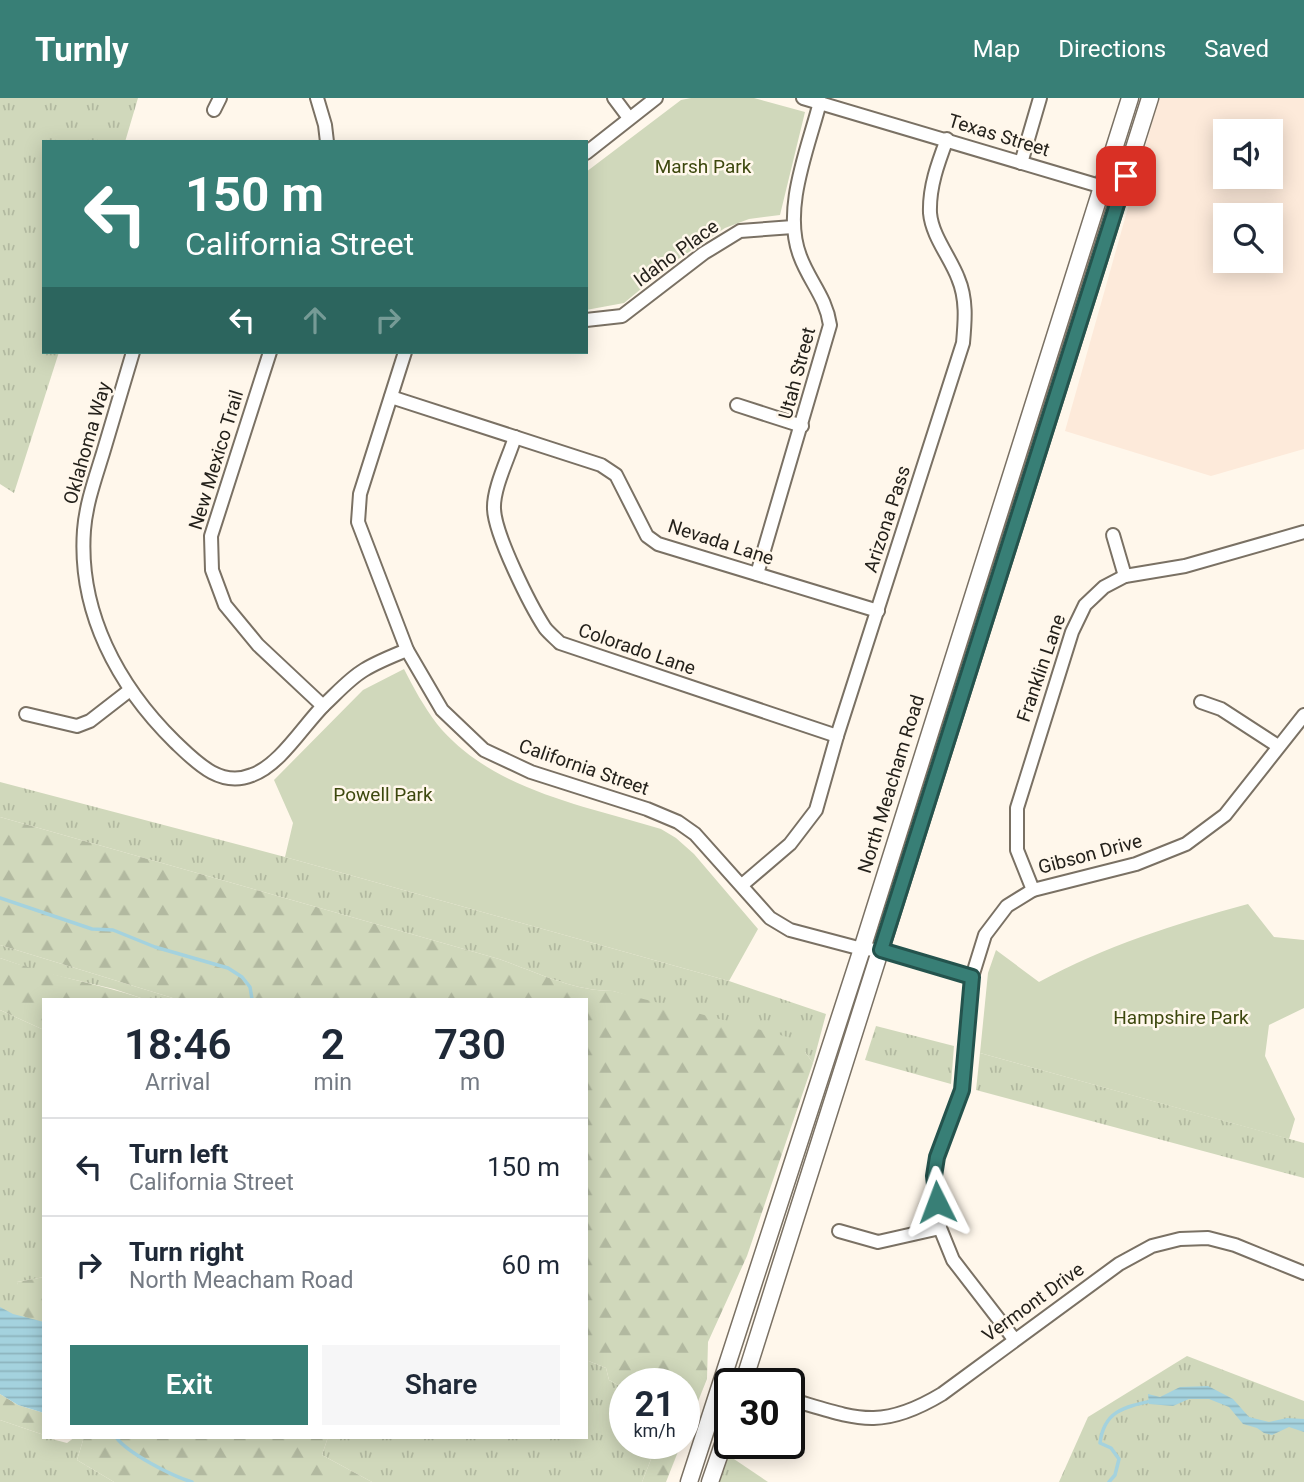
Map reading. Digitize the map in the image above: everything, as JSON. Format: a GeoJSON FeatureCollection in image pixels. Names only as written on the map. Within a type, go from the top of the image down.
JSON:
{"type":"FeatureCollection","features":[{"type":"Feature","properties":{"kind":"main road","name":"North Meacham Road"},"geometry":{"type":"LineString","coordinates":[[734,1368],[862,949],[1130,98]]}},
{"type":"Feature","properties":{"kind":"main road","name":"North Meacham Road"},"geometry":{"type":"LineString","coordinates":[[748,1368],[1150,98]]}},
{"type":"Feature","properties":{"kind":"main road","name":"North Meacham Road"},"geometry":{"type":"LineString","coordinates":[[689,1482],[714,1421]]}},
{"type":"Feature","properties":{"kind":"main road"},"geometry":{"type":"LineString","coordinates":[[709,1482],[717,1459]]}},
{"type":"Feature","properties":{"kind":"street"},"geometry":{"type":"LineString","coordinates":[[317,98],[327,140]]}},
{"type":"Feature","properties":{"kind":"street"},"geometry":{"type":"LineString","coordinates":[[614,98],[629,118]]}},
{"type":"Feature","properties":{"kind":"street"},"geometry":{"type":"LineString","coordinates":[[588,151],[656,98]]}},
{"type":"Feature","properties":{"kind":"street","name":"Texas Street"},"geometry":{"type":"LineString","coordinates":[[803,98],[1103,187]]}},
{"type":"Feature","properties":{"kind":"street"},"geometry":{"type":"LineString","coordinates":[[1021,163],[1040,98]]}},
{"type":"Feature","properties":{"kind":"street","name":"Utah Street"},"geometry":{"type":"LineString","coordinates":[[757,574],[830,325],[827,307],[800,256],[793,227],[794,201],[820,103]]}},
{"type":"Feature","properties":{"kind":"street","name":"Arizona Pass"},"geometry":{"type":"LineString","coordinates":[[742,885],[790,844],[816,810],[837,736],[963,343],[966,311],[959,280],[940,242],[930,214],[933,179],[947,139]]}},
{"type":"Feature","properties":{"kind":"street","name":"Idaho Place"},"geometry":{"type":"LineString","coordinates":[[588,320],[622,316],[704,253],[740,231],[793,227]]}},
{"type":"Feature","properties":{"kind":"street","name":"Oklahoma Way"},"geometry":{"type":"LineString","coordinates":[[132,354],[88,503],[84,529],[83,569],[92,615],[111,657],[130,690],[154,721],[209,773],[230,778],[252,776],[271,764],[323,706]]}},
{"type":"Feature","properties":{"kind":"street","name":"New Mexico Trail"},"geometry":{"type":"LineString","coordinates":[[269,354],[211,536],[212,570],[225,605],[233,615],[258,645],[323,706]]}},
{"type":"Feature","properties":{"kind":"street"},"geometry":{"type":"LineString","coordinates":[[391,397],[404,354]]}},
{"type":"Feature","properties":{"kind":"street","name":"California Street"},"geometry":{"type":"LineString","coordinates":[[391,397],[360,494],[358,522],[407,650],[442,710],[484,750],[531,772],[647,809],[678,822],[695,834],[770,918],[790,930],[862,949],[881,950],[972,977]]}},
{"type":"Feature","properties":{"kind":"street","name":"Nevada Lane"},"geometry":{"type":"LineString","coordinates":[[391,397],[601,465],[616,475],[641,527],[647,536],[659,544],[878,611]]}},
{"type":"Feature","properties":{"kind":"street"},"geometry":{"type":"LineString","coordinates":[[737,405],[802,426]]}},
{"type":"Feature","properties":{"kind":"street","name":"Colorado Lane"},"geometry":{"type":"LineString","coordinates":[[515,436],[496,492],[494,509],[498,529],[517,575],[545,629],[560,643],[837,736]]}},
{"type":"Feature","properties":{"kind":"street","name":"Franklin Lane"},"geometry":{"type":"LineString","coordinates":[[1034,890],[1017,850],[1017,808],[1072,632],[1084,605],[1104,587],[1125,576],[1185,566],[1304,532]]}},
{"type":"Feature","properties":{"kind":"street"},"geometry":{"type":"LineString","coordinates":[[1113,535],[1125,576]]}},
{"type":"Feature","properties":{"kind":"street"},"geometry":{"type":"LineString","coordinates":[[323,706],[362,671],[407,650]]}},
{"type":"Feature","properties":{"kind":"street"},"geometry":{"type":"LineString","coordinates":[[26,714],[77,726],[90,721],[130,690]]}},
{"type":"Feature","properties":{"kind":"street"},"geometry":{"type":"LineString","coordinates":[[1201,702],[1221,709],[1278,746]]}},
{"type":"Feature","properties":{"kind":"street","name":"Gibson Drive"},"geometry":{"type":"LineString","coordinates":[[1014,1339],[953,1260],[940,1228],[934,1176],[937,1157],[962,1090],[972,977],[985,935],[1007,906],[1034,890],[1136,864],[1186,844],[1225,815],[1304,715]]}},
{"type":"Feature","properties":{"kind":"street"},"geometry":{"type":"LineString","coordinates":[[839,1231],[878,1242],[940,1228]]}},
{"type":"Feature","properties":{"kind":"street","name":"Vermont Drive"},"geometry":{"type":"LineString","coordinates":[[805,1403],[864,1419],[890,1418],[919,1408],[1119,1264],[1161,1243],[1208,1238],[1235,1245],[1304,1273]]}},
{"type":"Feature","properties":{"kind":"shaded area"},"geometry":{"type":"Polygon","coordinates":[[[1159,98],[1304,98],[1304,449],[1211,476],[1065,431],[1159,98]]]}},
{"type":"Feature","properties":{"kind":"green space"},"geometry":{"type":"Polygon","coordinates":[[[0,98],[138,98],[126,140],[42,140],[42,354],[58,354],[14,493],[0,484],[0,98]]]}},
{"type":"Feature","properties":{"kind":"green space","name":"Marsh Park"},"geometry":{"type":"Polygon","coordinates":[[[754,98],[805,112],[780,215],[749,219],[725,228],[671,264],[624,303],[588,310],[588,170],[681,100],[754,98]]]}},
{"type":"Feature","properties":{"kind":"green space","name":"Powell Park"},"geometry":{"type":"Polygon","coordinates":[[[404,669],[437,724],[459,746],[484,765],[511,780],[570,803],[661,829],[694,854],[758,929],[729,981],[285,857],[293,823],[274,780],[363,690],[404,669]]]}},
{"type":"Feature","properties":{"kind":"green space"},"geometry":{"type":"Polygon","coordinates":[[[0,782],[285,857],[729,981],[826,1014],[813,1063],[805,1052],[613,991],[569,984],[499,959],[0,817],[0,782]]]}},
{"type":"Feature","properties":{"kind":"green space"},"geometry":{"type":"Polygon","coordinates":[[[0,817],[499,959],[569,984],[613,991],[803,1041],[805,1052],[813,1063],[747,1256],[708,1342],[707,1379],[700,1396],[700,1368],[609,1368],[609,1380],[606,1368],[588,1361],[588,998],[173,998],[0,945],[0,817]]]}},
{"type":"Feature","properties":{"kind":"green space","name":"Hampshire Park"},"geometry":{"type":"Polygon","coordinates":[[[1248,904],[1274,937],[1304,940],[1304,1008],[1269,1025],[1265,1056],[1295,1119],[1289,1139],[980,1053],[988,973],[996,950],[1039,982],[1089,957],[1141,937],[1248,904]]]}},
{"type":"Feature","properties":{"kind":"green space"},"geometry":{"type":"Polygon","coordinates":[[[0,945],[173,998],[141,998],[37,971],[0,958],[0,945]]]}},
{"type":"Feature","properties":{"kind":"green space"},"geometry":{"type":"Polygon","coordinates":[[[0,958],[141,998],[42,998],[42,1029],[0,1010],[0,958]]]}},
{"type":"Feature","properties":{"kind":"green space"},"geometry":{"type":"Polygon","coordinates":[[[0,1010],[42,1029],[42,1277],[17,1282],[31,1320],[42,1322],[42,1412],[0,1394],[0,1010]]]}},
{"type":"Feature","properties":{"kind":"green space"},"geometry":{"type":"Polygon","coordinates":[[[876,1026],[954,1046],[951,1084],[865,1060],[876,1026]]]}},
{"type":"Feature","properties":{"kind":"green space"},"geometry":{"type":"Polygon","coordinates":[[[980,1053],[1304,1143],[1304,1178],[976,1090],[980,1053]]]}},
{"type":"Feature","properties":{"kind":"green space"},"geometry":{"type":"Polygon","coordinates":[[[42,1277],[42,1322],[22,1315],[17,1282],[42,1277]]]}},
{"type":"Feature","properties":{"kind":"green space"},"geometry":{"type":"Polygon","coordinates":[[[1187,1356],[1304,1401],[1304,1482],[1059,1482],[1088,1417],[1187,1356]]]}},
{"type":"Feature","properties":{"kind":"green space"},"geometry":{"type":"Polygon","coordinates":[[[588,1361],[606,1368],[609,1380],[609,1459],[651,1459],[642,1482],[372,1482],[322,1455],[327,1439],[588,1439],[588,1361]]]}},
{"type":"Feature","properties":{"kind":"green space"},"geometry":{"type":"Polygon","coordinates":[[[0,1394],[18,1405],[42,1412],[42,1434],[0,1420],[0,1394]]]}},
{"type":"Feature","properties":{"kind":"green space"},"geometry":{"type":"Polygon","coordinates":[[[0,1420],[42,1434],[42,1439],[67,1443],[72,1439],[83,1439],[77,1460],[114,1482],[0,1482],[0,1420]]]}},
{"type":"Feature","properties":{"kind":"green space"},"geometry":{"type":"Polygon","coordinates":[[[83,1439],[327,1439],[322,1455],[372,1482],[114,1482],[77,1460],[83,1439]]]}},
{"type":"Feature","properties":{"kind":"green space"},"geometry":{"type":"Polygon","coordinates":[[[651,1459],[675,1459],[666,1482],[642,1482],[651,1459]]]}},
{"type":"Feature","properties":{"kind":"green space"},"geometry":{"type":"Polygon","coordinates":[[[727,1459],[734,1459],[768,1482],[719,1482],[727,1459]]]}},
{"type":"Feature","properties":{"kind":"water"},"geometry":{"type":"Polygon","coordinates":[[[0,1307],[13,1314],[42,1321],[42,1412],[18,1405],[0,1394],[0,1307]]]}},
{"type":"Feature","properties":{"kind":"water"},"geometry":{"type":"Polygon","coordinates":[[[1208,1386],[1233,1399],[1249,1417],[1269,1422],[1287,1418],[1304,1419],[1304,1432],[1289,1427],[1272,1435],[1264,1433],[1243,1424],[1229,1407],[1209,1399],[1189,1399],[1173,1406],[1149,1404],[1148,1394],[1160,1397],[1180,1387],[1208,1386]]]}},
{"type":"Feature","properties":{"kind":"waterway"},"geometry":{"type":"LineString","coordinates":[[0,898],[92,929],[113,930],[155,947],[228,968],[242,977],[250,987],[252,998]]}},
{"type":"Feature","properties":{"kind":"waterway"},"geometry":{"type":"LineString","coordinates":[[1109,1482],[1115,1475],[1119,1459],[1111,1448],[1100,1443],[1106,1424],[1124,1408],[1152,1401]]}},
{"type":"Feature","properties":{"kind":"waterway"},"geometry":{"type":"LineString","coordinates":[[118,1439],[151,1463],[192,1482]]}},
{"type":"Feature","properties":{"kind":"route"},"geometry":{"type":"LineString","coordinates":[[937,1202],[934,1176],[937,1157],[962,1090],[963,1053],[972,977],[881,950],[1126,176]]}}]}
